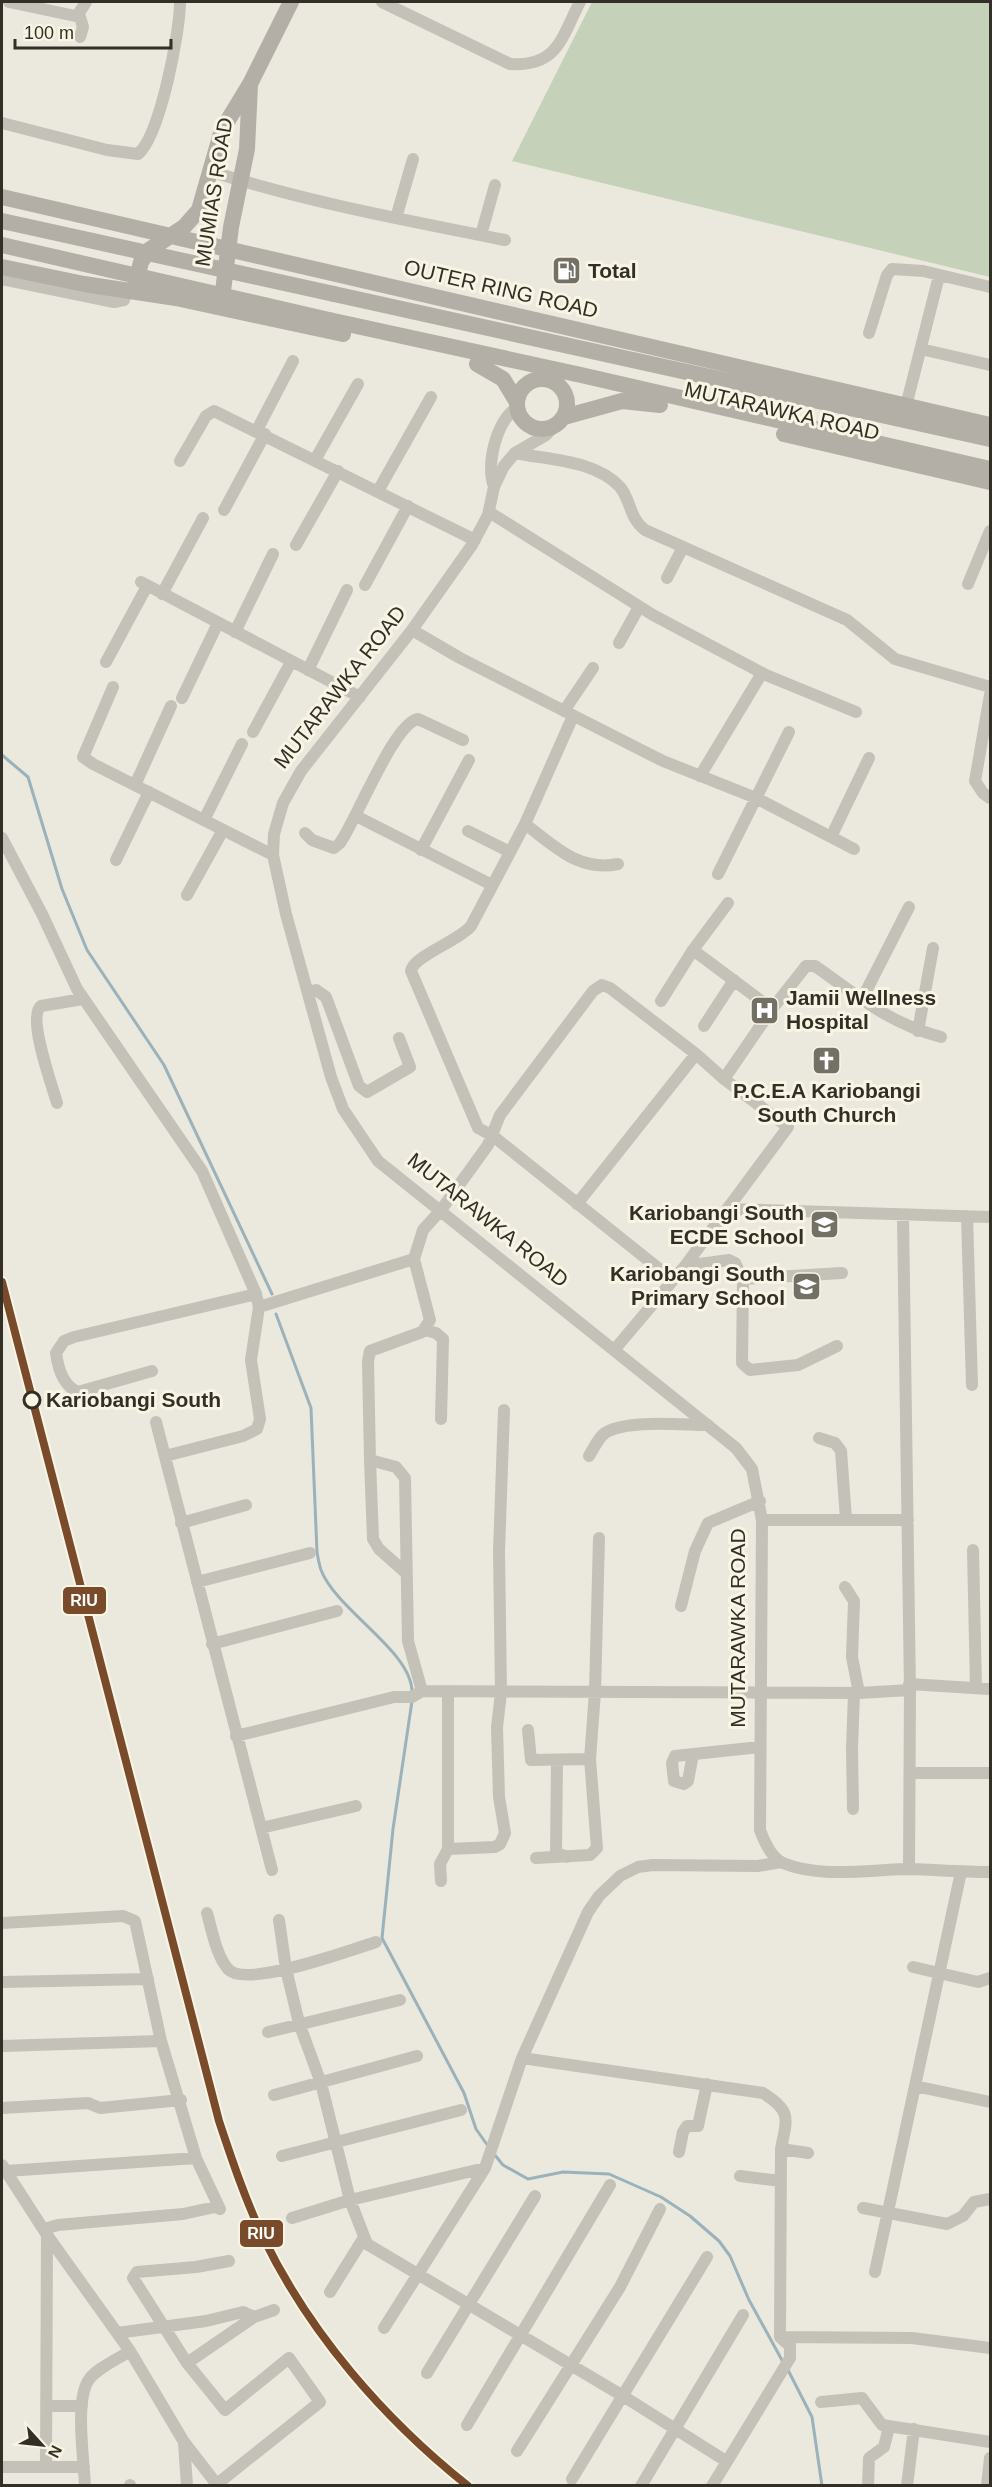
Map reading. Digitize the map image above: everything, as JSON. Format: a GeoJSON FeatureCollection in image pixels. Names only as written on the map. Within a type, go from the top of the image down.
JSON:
{"type":"FeatureCollection","features":[{"type":"Feature","properties":{"kind":"main road","name":"MUMIAS ROAD"},"geometry":{"type":"LineString","coordinates":[[127,290],[145,255],[184,227],[199,210],[222,130],[250,84],[291,2]]}},
{"type":"Feature","properties":{"kind":"main road","name":"MUMIAS ROAD"},"geometry":{"type":"LineString","coordinates":[[220,308],[228,251],[242,181],[250,84]]}},
{"type":"Feature","properties":{"kind":"main road","name":"OUTER RING ROAD"},"geometry":{"type":"LineString","coordinates":[[2,197],[990,425]]}},
{"type":"Feature","properties":{"kind":"main road","name":"OUTER RING ROAD"},"geometry":{"type":"LineString","coordinates":[[2,221],[990,439]]}},
{"type":"Feature","properties":{"kind":"main road"},"geometry":{"type":"LineString","coordinates":[[2,245],[990,470]]}},
{"type":"Feature","properties":{"kind":"main road"},"geometry":{"type":"LineString","coordinates":[[2,267],[220,308],[477,364],[549,380],[564,392],[567,404],[559,421],[534,428],[522,420],[517,404],[503,379],[477,364]]}},
{"type":"Feature","properties":{"kind":"main road"},"geometry":{"type":"LineString","coordinates":[[517,404],[525,386],[540,379],[549,380]]}},
{"type":"Feature","properties":{"kind":"main road","name":"MUTARAWKA ROAD"},"geometry":{"type":"LineString","coordinates":[[559,421],[622,401],[653,403],[990,482]]}},
{"type":"Feature","properties":{"kind":"street"},"geometry":{"type":"LineString","coordinates":[[9,2],[77,16],[82,21],[83,27],[80,37]]}},
{"type":"Feature","properties":{"kind":"street"},"geometry":{"type":"LineString","coordinates":[[77,16],[86,2]]}},
{"type":"Feature","properties":{"kind":"street"},"geometry":{"type":"LineString","coordinates":[[2,123],[107,150],[138,154],[151,138],[166,84],[180,14],[180,2]]}},
{"type":"Feature","properties":{"kind":"street"},"geometry":{"type":"LineString","coordinates":[[382,2],[510,64],[530,65],[540,62],[549,55],[580,2]]}},
{"type":"Feature","properties":{"kind":"street"},"geometry":{"type":"LineString","coordinates":[[396,218],[412,159]]}},
{"type":"Feature","properties":{"kind":"street"},"geometry":{"type":"LineString","coordinates":[[210,171],[242,181],[396,218],[505,240]]}},
{"type":"Feature","properties":{"kind":"street"},"geometry":{"type":"LineString","coordinates":[[481,236],[495,185]]}},
{"type":"Feature","properties":{"kind":"street"},"geometry":{"type":"LineString","coordinates":[[869,333],[887,274],[892,269],[899,267],[990,287]]}},
{"type":"Feature","properties":{"kind":"street"},"geometry":{"type":"LineString","coordinates":[[906,405],[939,276]]}},
{"type":"Feature","properties":{"kind":"street"},"geometry":{"type":"LineString","coordinates":[[2,279],[114,302],[124,300],[127,290]]}},
{"type":"Feature","properties":{"kind":"street"},"geometry":{"type":"LineString","coordinates":[[921,349],[990,365]]}},
{"type":"Feature","properties":{"kind":"street"},"geometry":{"type":"LineString","coordinates":[[224,510],[293,362]]}},
{"type":"Feature","properties":{"kind":"street"},"geometry":{"type":"LineString","coordinates":[[315,460],[358,384]]}},
{"type":"Feature","properties":{"kind":"street"},"geometry":{"type":"LineString","coordinates":[[378,491],[430,397]]}},
{"type":"Feature","properties":{"kind":"street"},"geometry":{"type":"LineString","coordinates":[[494,487],[490,469],[496,444],[505,418],[517,404]]}},
{"type":"Feature","properties":{"kind":"street"},"geometry":{"type":"LineString","coordinates":[[180,461],[206,416],[214,411],[261,432],[474,540]]}},
{"type":"Feature","properties":{"kind":"street","name":"MUTARAWKA ROAD"},"geometry":{"type":"LineString","coordinates":[[559,421],[546,435],[515,453],[504,466],[494,487],[489,512],[474,540],[412,630],[291,786],[278,818],[273,855],[331,1077],[343,1108],[356,1131],[378,1161],[708,1425],[742,1454],[752,1469],[762,1520],[760,1830],[769,1848],[781,1862]]}},
{"type":"Feature","properties":{"kind":"street"},"geometry":{"type":"LineString","coordinates":[[515,453],[592,468],[620,487],[631,515],[639,526],[847,620],[895,659],[990,687]]}},
{"type":"Feature","properties":{"kind":"street"},"geometry":{"type":"LineString","coordinates":[[296,545],[338,471]]}},
{"type":"Feature","properties":{"kind":"street"},"geometry":{"type":"LineString","coordinates":[[365,585],[408,506]]}},
{"type":"Feature","properties":{"kind":"street"},"geometry":{"type":"LineString","coordinates":[[489,512],[639,607],[762,673],[856,712]]}},
{"type":"Feature","properties":{"kind":"street"},"geometry":{"type":"LineString","coordinates":[[162,594],[203,518]]}},
{"type":"Feature","properties":{"kind":"street"},"geometry":{"type":"LineString","coordinates":[[968,584],[990,531]]}},
{"type":"Feature","properties":{"kind":"street"},"geometry":{"type":"LineString","coordinates":[[667,578],[683,547]]}},
{"type":"Feature","properties":{"kind":"street"},"geometry":{"type":"LineString","coordinates":[[235,632],[273,554]]}},
{"type":"Feature","properties":{"kind":"street"},"geometry":{"type":"LineString","coordinates":[[106,663],[144,584],[360,698]]}},
{"type":"Feature","properties":{"kind":"street"},"geometry":{"type":"LineString","coordinates":[[308,670],[347,590]]}},
{"type":"Feature","properties":{"kind":"street"},"geometry":{"type":"LineString","coordinates":[[619,643],[639,607]]}},
{"type":"Feature","properties":{"kind":"street"},"geometry":{"type":"LineString","coordinates":[[182,698],[218,623]]}},
{"type":"Feature","properties":{"kind":"street"},"geometry":{"type":"LineString","coordinates":[[412,630],[568,714],[663,761],[756,798],[854,849]]}},
{"type":"Feature","properties":{"kind":"street"},"geometry":{"type":"LineString","coordinates":[[253,732],[291,662]]}},
{"type":"Feature","properties":{"kind":"street"},"geometry":{"type":"LineString","coordinates":[[593,668],[568,714],[525,824],[465,933],[416,960],[411,971],[478,1128],[493,1136],[673,1280]]}},
{"type":"Feature","properties":{"kind":"street"},"geometry":{"type":"LineString","coordinates":[[700,776],[762,673]]}},
{"type":"Feature","properties":{"kind":"street"},"geometry":{"type":"LineString","coordinates":[[113,687],[83,757],[273,855]]}},
{"type":"Feature","properties":{"kind":"street"},"geometry":{"type":"LineString","coordinates":[[990,695],[975,781],[983,793],[990,798]]}},
{"type":"Feature","properties":{"kind":"street"},"geometry":{"type":"LineString","coordinates":[[135,785],[171,706]]}},
{"type":"Feature","properties":{"kind":"street"},"geometry":{"type":"LineString","coordinates":[[305,834],[312,840],[334,848],[348,832],[395,740],[407,724],[418,719],[464,740]]}},
{"type":"Feature","properties":{"kind":"street"},"geometry":{"type":"LineString","coordinates":[[718,874],[789,732]]}},
{"type":"Feature","properties":{"kind":"street"},"geometry":{"type":"LineString","coordinates":[[204,820],[242,744]]}},
{"type":"Feature","properties":{"kind":"street"},"geometry":{"type":"LineString","coordinates":[[831,837],[869,758]]}},
{"type":"Feature","properties":{"kind":"street"},"geometry":{"type":"LineString","coordinates":[[422,850],[469,760]]}},
{"type":"Feature","properties":{"kind":"street"},"geometry":{"type":"LineString","coordinates":[[116,860],[149,792]]}},
{"type":"Feature","properties":{"kind":"street"},"geometry":{"type":"LineString","coordinates":[[356,816],[492,885]]}},
{"type":"Feature","properties":{"kind":"street"},"geometry":{"type":"LineString","coordinates":[[525,824],[577,862],[606,866],[618,864]]}},
{"type":"Feature","properties":{"kind":"street"},"geometry":{"type":"LineString","coordinates":[[188,895],[223,830]]}},
{"type":"Feature","properties":{"kind":"street"},"geometry":{"type":"LineString","coordinates":[[468,831],[510,852]]}},
{"type":"Feature","properties":{"kind":"street"},"geometry":{"type":"LineString","coordinates":[[2,838],[83,999],[190,1150],[202,1171],[258,1301],[251,1360],[260,1424],[257,1429],[243,1436],[165,1456]]}},
{"type":"Feature","properties":{"kind":"street"},"geometry":{"type":"LineString","coordinates":[[661,1001],[693,950],[728,903]]}},
{"type":"Feature","properties":{"kind":"street"},"geometry":{"type":"LineString","coordinates":[[861,1001],[909,907]]}},
{"type":"Feature","properties":{"kind":"street"},"geometry":{"type":"LineString","coordinates":[[918,1031],[933,948]]}},
{"type":"Feature","properties":{"kind":"street"},"geometry":{"type":"LineString","coordinates":[[693,950],[772,1009]]}},
{"type":"Feature","properties":{"kind":"street"},"geometry":{"type":"LineString","coordinates":[[724,1079],[803,968],[811,965],[861,1001],[891,1019],[918,1031],[940,1037]]}},
{"type":"Feature","properties":{"kind":"street"},"geometry":{"type":"LineString","coordinates":[[704,1026],[734,981]]}},
{"type":"Feature","properties":{"kind":"street"},"geometry":{"type":"LineString","coordinates":[[425,1330],[429,1320],[414,1259],[423,1230],[441,1210],[493,1136],[500,1115],[593,991],[602,985],[610,988],[788,1127],[685,1266],[615,1349]]}},
{"type":"Feature","properties":{"kind":"street"},"geometry":{"type":"LineString","coordinates":[[308,992],[316,990],[326,997],[359,1086],[367,1092],[410,1067],[399,1038]]}},
{"type":"Feature","properties":{"kind":"street"},"geometry":{"type":"LineString","coordinates":[[57,1103],[36,1028],[35,1015],[41,1006],[83,999]]}},
{"type":"Feature","properties":{"kind":"street"},"geometry":{"type":"LineString","coordinates":[[577,1204],[696,1054]]}},
{"type":"Feature","properties":{"kind":"street"},"geometry":{"type":"LineString","coordinates":[[729,1209],[990,1217]]}},
{"type":"Feature","properties":{"kind":"street"},"geometry":{"type":"LineString","coordinates":[[903,1216],[910,1687],[909,1869]]}},
{"type":"Feature","properties":{"kind":"street"},"geometry":{"type":"LineString","coordinates":[[967,1216],[972,1385]]}},
{"type":"Feature","properties":{"kind":"street"},"geometry":{"type":"LineString","coordinates":[[152,1371],[78,1392],[70,1389],[64,1381],[57,1353],[64,1341],[74,1337],[258,1301],[414,1259]]}},
{"type":"Feature","properties":{"kind":"street"},"geometry":{"type":"LineString","coordinates":[[685,1266],[733,1261],[743,1279],[742,1358],[745,1367],[750,1370],[792,1367],[837,1346]]}},
{"type":"Feature","properties":{"kind":"street"},"geometry":{"type":"LineString","coordinates":[[743,1279],[842,1273]]}},
{"type":"Feature","properties":{"kind":"street"},"geometry":{"type":"LineString","coordinates":[[406,1573],[379,1549],[374,1539],[370,1460],[369,1353],[372,1348],[425,1330],[436,1333],[443,1340],[441,1419]]}},
{"type":"Feature","properties":{"kind":"street"},"geometry":{"type":"LineString","coordinates":[[447,1849],[495,1847],[500,1844],[505,1833],[499,1797],[498,1726],[501,1693],[499,1551],[504,1410]]}},
{"type":"Feature","properties":{"kind":"street"},"geometry":{"type":"LineString","coordinates":[[156,1422],[272,1870]]}},
{"type":"Feature","properties":{"kind":"street"},"geometry":{"type":"LineString","coordinates":[[589,1456],[600,1437],[614,1429],[627,1426],[708,1425]]}},
{"type":"Feature","properties":{"kind":"street"},"geometry":{"type":"LineString","coordinates":[[819,1438],[835,1443],[841,1451],[846,1520]]}},
{"type":"Feature","properties":{"kind":"street"},"geometry":{"type":"LineString","coordinates":[[370,1460],[396,1467],[405,1478],[408,1641],[422,1691]]}},
{"type":"Feature","properties":{"kind":"street"},"geometry":{"type":"LineString","coordinates":[[681,1606],[695,1551],[708,1523],[760,1502]]}},
{"type":"Feature","properties":{"kind":"street"},"geometry":{"type":"LineString","coordinates":[[182,1523],[246,1505]]}},
{"type":"Feature","properties":{"kind":"street"},"geometry":{"type":"LineString","coordinates":[[762,1520],[908,1520]]}},
{"type":"Feature","properties":{"kind":"street"},"geometry":{"type":"LineString","coordinates":[[536,1858],[590,1856],[597,1848],[590,1759],[595,1692],[599,1538]]}},
{"type":"Feature","properties":{"kind":"street"},"geometry":{"type":"LineString","coordinates":[[973,1550],[976,1688]]}},
{"type":"Feature","properties":{"kind":"street"},"geometry":{"type":"LineString","coordinates":[[197,1582],[310,1553]]}},
{"type":"Feature","properties":{"kind":"street"},"geometry":{"type":"LineString","coordinates":[[844,1587],[854,1601],[852,1657],[857,1693],[852,1748],[853,1809]]}},
{"type":"Feature","properties":{"kind":"street"},"geometry":{"type":"LineString","coordinates":[[212,1644],[337,1611]]}},
{"type":"Feature","properties":{"kind":"street"},"geometry":{"type":"LineString","coordinates":[[236,1736],[394,1697],[412,1697],[422,1691],[857,1693],[910,1687],[989,1689]]}},
{"type":"Feature","properties":{"kind":"street"},"geometry":{"type":"LineString","coordinates":[[441,1881],[440,1864],[447,1849],[448,1691]]}},
{"type":"Feature","properties":{"kind":"street"},"geometry":{"type":"LineString","coordinates":[[528,1730],[531,1760],[590,1759]]}},
{"type":"Feature","properties":{"kind":"street"},"geometry":{"type":"LineString","coordinates":[[693,1754],[760,1747]]}},
{"type":"Feature","properties":{"kind":"street"},"geometry":{"type":"LineString","coordinates":[[557,1761],[556,1853],[567,1857]]}},
{"type":"Feature","properties":{"kind":"street"},"geometry":{"type":"LineString","coordinates":[[910,1773],[990,1773]]}},
{"type":"Feature","properties":{"kind":"street"},"geometry":{"type":"LineString","coordinates":[[261,1828],[356,1806]]}},
{"type":"Feature","properties":{"kind":"street"},"geometry":{"type":"LineString","coordinates":[[384,2328],[485,2168],[522,2058],[588,1912],[599,1896],[620,1876],[638,1867],[653,1865],[758,1866],[781,1862],[798,1868],[846,1872],[909,1869],[990,1872]]}},
{"type":"Feature","properties":{"kind":"street"},"geometry":{"type":"LineString","coordinates":[[875,2272],[961,1872]]}},
{"type":"Feature","properties":{"kind":"street"},"geometry":{"type":"LineString","coordinates":[[207,1913],[221,1957],[234,1974],[241,1976],[286,1970],[376,1942]]}},
{"type":"Feature","properties":{"kind":"street"},"geometry":{"type":"LineString","coordinates":[[2,1923],[127,1917],[137,1924],[161,2041],[181,2100],[196,2158],[220,2210],[215,2207],[183,2214],[58,2225],[45,2232]]}},
{"type":"Feature","properties":{"kind":"street"},"geometry":{"type":"LineString","coordinates":[[279,1920],[286,1970],[299,2024],[321,2083],[350,2200],[363,2239],[372,2249],[623,2396],[726,2461]]}},
{"type":"Feature","properties":{"kind":"street"},"geometry":{"type":"LineString","coordinates":[[913,1966],[978,1982],[990,1978]]}},
{"type":"Feature","properties":{"kind":"street"},"geometry":{"type":"LineString","coordinates":[[2,1982],[148,1979]]}},
{"type":"Feature","properties":{"kind":"street"},"geometry":{"type":"LineString","coordinates":[[268,2032],[400,2000]]}},
{"type":"Feature","properties":{"kind":"street"},"geometry":{"type":"LineString","coordinates":[[2,2046],[161,2041]]}},
{"type":"Feature","properties":{"kind":"street"},"geometry":{"type":"LineString","coordinates":[[274,2095],[417,2056]]}},
{"type":"Feature","properties":{"kind":"street"},"geometry":{"type":"LineString","coordinates":[[522,2058],[763,2093],[780,2104],[787,2118],[781,2149],[780,2337],[790,2346],[786,2363],[712,2486]]}},
{"type":"Feature","properties":{"kind":"street"},"geometry":{"type":"LineString","coordinates":[[679,2152],[682,2132],[687,2126],[698,2126],[707,2084]]}},
{"type":"Feature","properties":{"kind":"street"},"geometry":{"type":"LineString","coordinates":[[915,2086],[990,2102]]}},
{"type":"Feature","properties":{"kind":"street"},"geometry":{"type":"LineString","coordinates":[[2,2108],[88,2103],[100,2108],[181,2100]]}},
{"type":"Feature","properties":{"kind":"street"},"geometry":{"type":"LineString","coordinates":[[282,2156],[461,2110]]}},
{"type":"Feature","properties":{"kind":"street"},"geometry":{"type":"LineString","coordinates":[[781,2149],[808,2153]]}},
{"type":"Feature","properties":{"kind":"street"},"geometry":{"type":"LineString","coordinates":[[196,2158],[4,2168],[45,2232],[130,2351],[184,2442],[218,2485],[320,2402],[289,2358],[225,2410],[187,2363],[133,2278],[137,2272],[196,2267],[229,2260]]}},
{"type":"Feature","properties":{"kind":"street"},"geometry":{"type":"LineString","coordinates":[[292,2218],[350,2200],[485,2168]]}},
{"type":"Feature","properties":{"kind":"street"},"geometry":{"type":"LineString","coordinates":[[740,2176],[781,2181]]}},
{"type":"Feature","properties":{"kind":"street"},"geometry":{"type":"LineString","coordinates":[[468,2425],[610,2185]]}},
{"type":"Feature","properties":{"kind":"street"},"geometry":{"type":"LineString","coordinates":[[427,2373],[535,2196]]}},
{"type":"Feature","properties":{"kind":"street"},"geometry":{"type":"LineString","coordinates":[[863,2208],[953,2223],[963,2216],[974,2202],[990,2199]]}},
{"type":"Feature","properties":{"kind":"street"},"geometry":{"type":"LineString","coordinates":[[517,2451],[620,2288],[660,2209]]}},
{"type":"Feature","properties":{"kind":"street"},"geometry":{"type":"LineString","coordinates":[[45,2232],[46,2467]]}},
{"type":"Feature","properties":{"kind":"street"},"geometry":{"type":"LineString","coordinates":[[330,2292],[363,2239]]}},
{"type":"Feature","properties":{"kind":"street"},"geometry":{"type":"LineString","coordinates":[[572,2479],[707,2257]]}},
{"type":"Feature","properties":{"kind":"street"},"geometry":{"type":"LineString","coordinates":[[187,2363],[254,2317],[274,2310]]}},
{"type":"Feature","properties":{"kind":"street"},"geometry":{"type":"LineString","coordinates":[[117,2333],[206,2321],[243,2312],[254,2317]]}},
{"type":"Feature","properties":{"kind":"street"},"geometry":{"type":"LineString","coordinates":[[641,2486],[742,2315]]}},
{"type":"Feature","properties":{"kind":"street"},"geometry":{"type":"LineString","coordinates":[[780,2337],[912,2338],[990,2348]]}},
{"type":"Feature","properties":{"kind":"street"},"geometry":{"type":"LineString","coordinates":[[85,2486],[82,2406],[88,2381],[130,2351]]}},
{"type":"Feature","properties":{"kind":"street"},"geometry":{"type":"LineString","coordinates":[[821,2402],[862,2398],[882,2425],[990,2442]]}},
{"type":"Feature","properties":{"kind":"street"},"geometry":{"type":"LineString","coordinates":[[46,2406],[82,2406]]}},
{"type":"Feature","properties":{"kind":"street"},"geometry":{"type":"LineString","coordinates":[[868,2486],[869,2458],[884,2447],[890,2427]]}},
{"type":"Feature","properties":{"kind":"street"},"geometry":{"type":"LineString","coordinates":[[907,2486],[914,2429]]}},
{"type":"Feature","properties":{"kind":"street"},"geometry":{"type":"LineString","coordinates":[[184,2442],[187,2486]]}},
{"type":"Feature","properties":{"kind":"street"},"geometry":{"type":"LineString","coordinates":[[987,2486],[990,2458]]}},
{"type":"Feature","properties":{"kind":"street"},"geometry":{"type":"LineString","coordinates":[[2,2467],[84,2467]]}},
{"type":"Feature","properties":{"kind":"green space"},"geometry":{"type":"Polygon","coordinates":[[[592,2],[990,2],[990,277],[512,161],[592,2]]]}},
{"type":"Feature","properties":{"kind":"waterway"},"geometry":{"type":"LineString","coordinates":[[2,755],[28,777],[62,889],[87,950],[164,1065],[272,1294]]}},
{"type":"Feature","properties":{"kind":"waterway"},"geometry":{"type":"LineString","coordinates":[[276,1314],[311,1408],[317,1552],[321,1570],[342,1601],[400,1661],[409,1677],[412,1692]]}},
{"type":"Feature","properties":{"kind":"waterway"},"geometry":{"type":"LineString","coordinates":[[412,1701],[393,1829],[382,1938],[464,2093],[476,2129],[488,2146]]}},
{"type":"Feature","properties":{"kind":"waterway"},"geometry":{"type":"LineString","coordinates":[[494,2154],[503,2165],[528,2179],[563,2172],[609,2174],[661,2197],[690,2216],[719,2241],[730,2256],[749,2300],[783,2362]]}},
{"type":"Feature","properties":{"kind":"waterway"},"geometry":{"type":"LineString","coordinates":[[788,2370],[812,2417],[822,2486]]}},
{"type":"Feature","properties":{"kind":"transit line","name":"RIU"},"geometry":{"type":"LineString","coordinates":[[2,1282],[219,2121],[245,2194],[263,2237],[282,2273],[326,2341],[352,2373],[407,2432],[468,2486]]}},
{"type":"Feature","properties":{"kind":"place","name":"Total"},"geometry":{"type":"Point","coordinates":[567,271]}},
{"type":"Feature","properties":{"kind":"place","name":"Jamii Wellness Hospital"},"geometry":{"type":"Point","coordinates":[765,1010]}},
{"type":"Feature","properties":{"kind":"place","name":"P.C.E.A Kariobangi South Church"},"geometry":{"type":"Point","coordinates":[827,1060]}},
{"type":"Feature","properties":{"kind":"place","name":"Kariobangi South ECDE School"},"geometry":{"type":"Point","coordinates":[825,1225]}},
{"type":"Feature","properties":{"kind":"place","name":"Kariobangi South Primary School"},"geometry":{"type":"Point","coordinates":[806,1286]}},
{"type":"Feature","properties":{"kind":"place","name":"Kariobangi South"},"geometry":{"type":"Point","coordinates":[32,1400]}}]}
